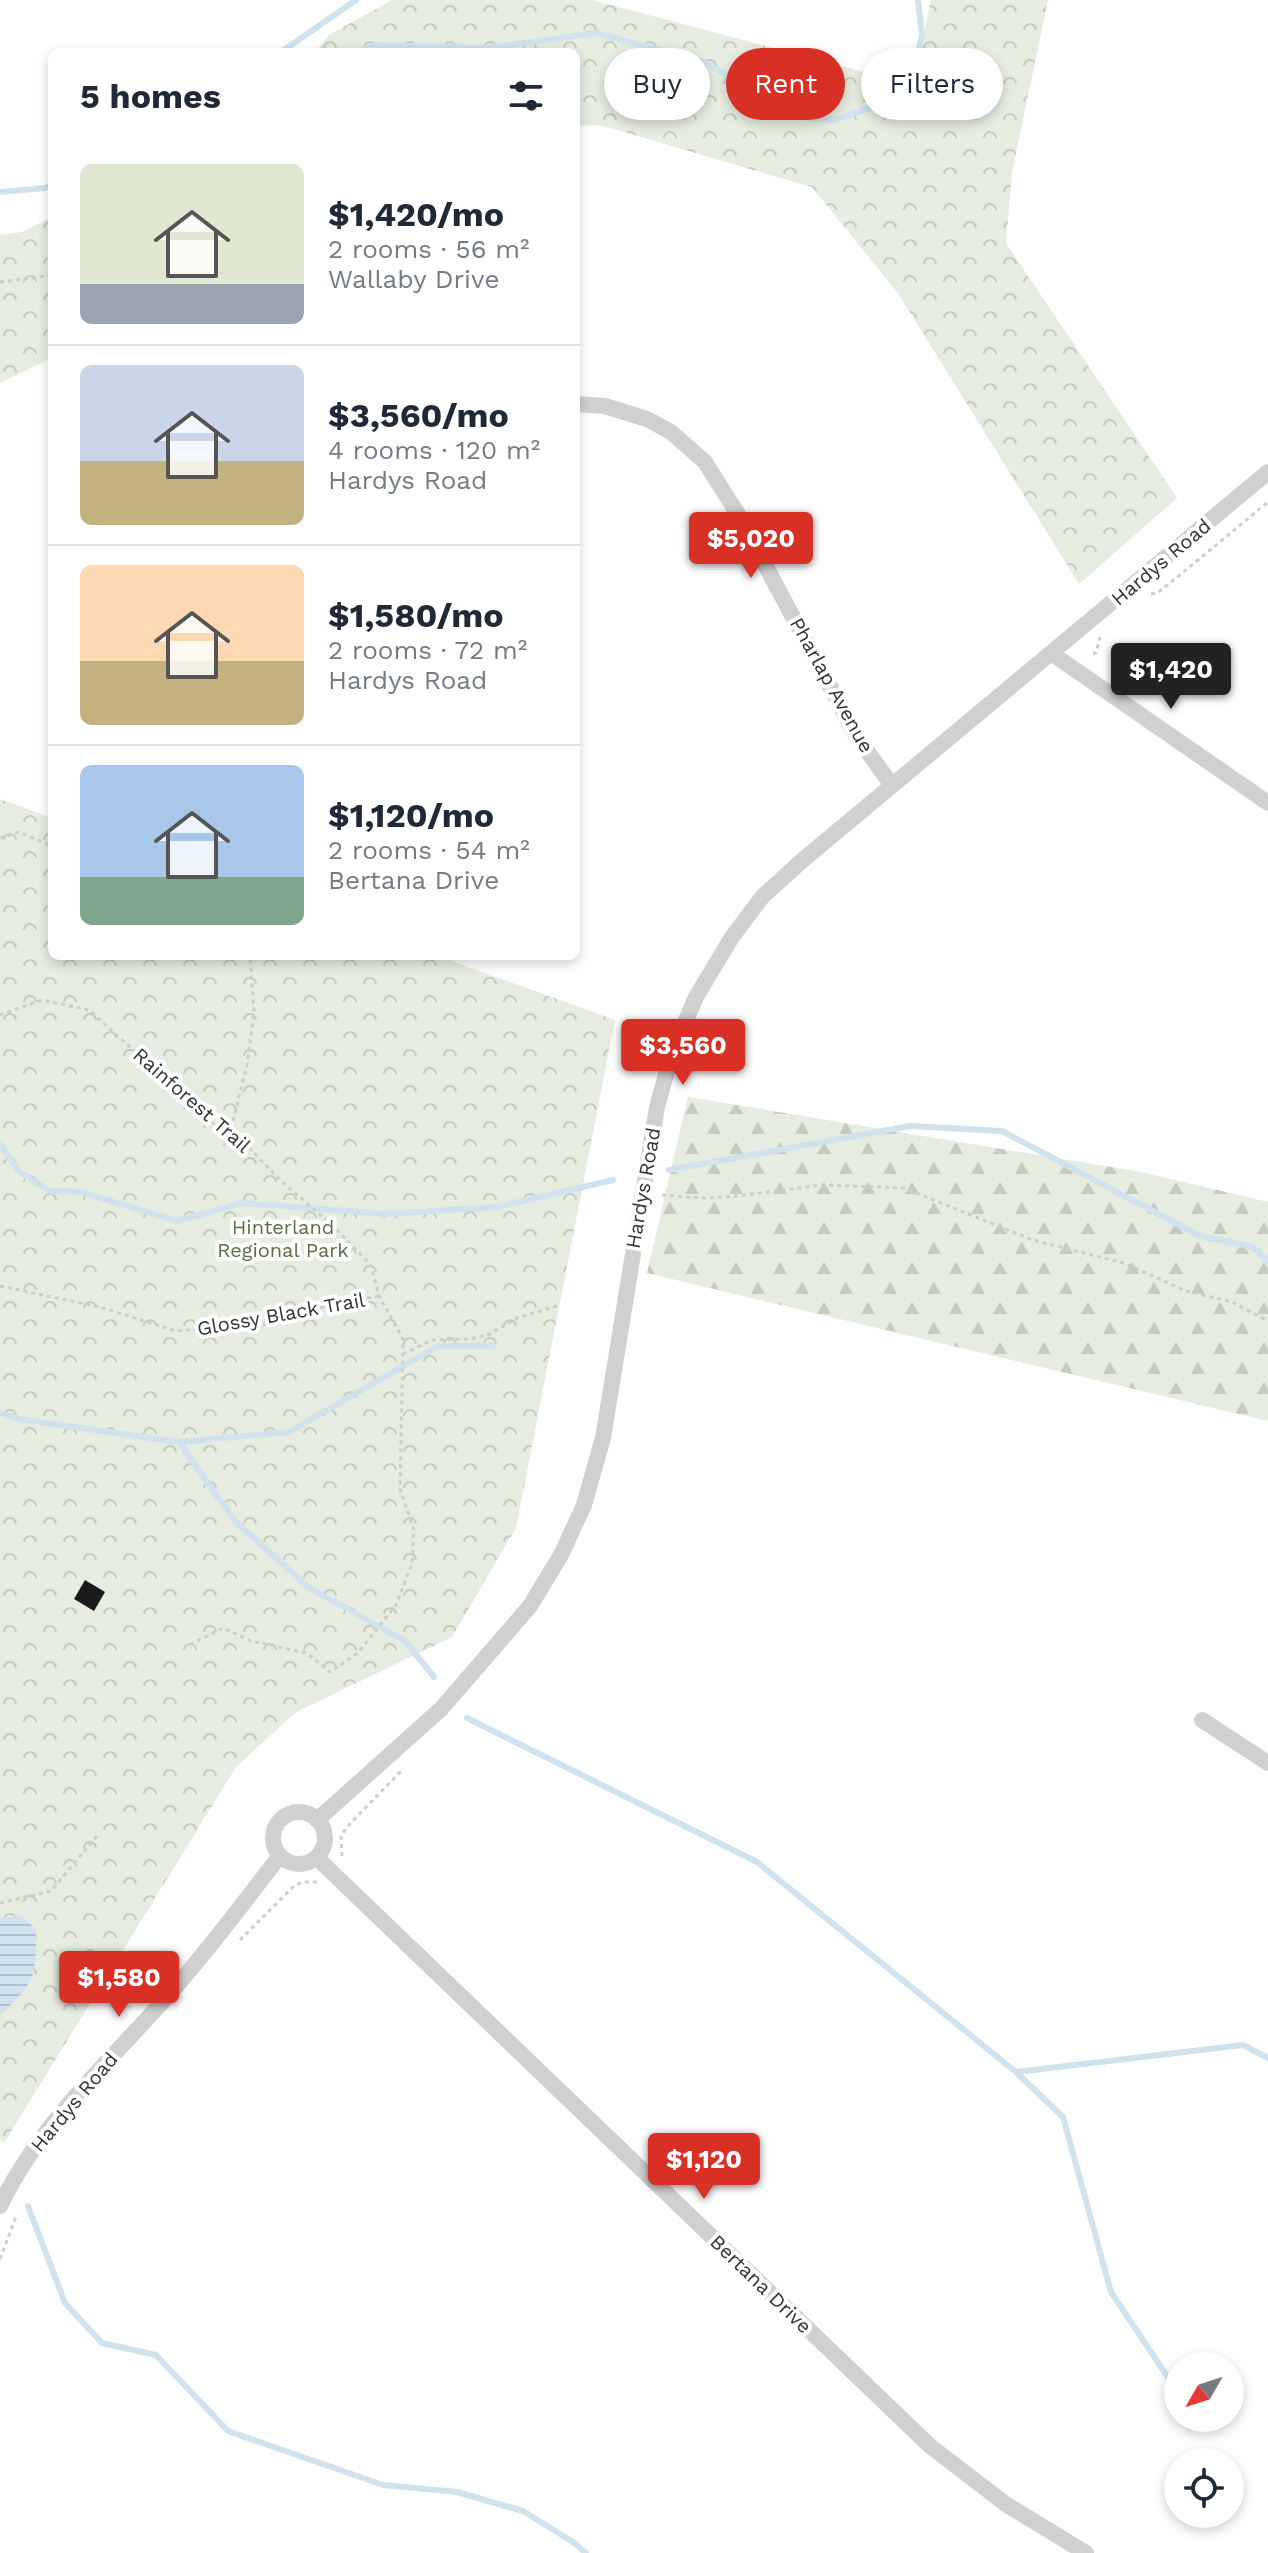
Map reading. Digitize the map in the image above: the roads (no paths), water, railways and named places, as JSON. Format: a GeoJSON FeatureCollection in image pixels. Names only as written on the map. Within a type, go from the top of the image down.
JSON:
{"type":"FeatureCollection","features":[{"type":"Feature","properties":{"kind":"street","name":"Pharlap Avenue"},"geometry":{"type":"LineString","coordinates":[[580,404],[605,406],[647,419],[671,432],[705,462],[739,516],[857,737],[891,784]]}},
{"type":"Feature","properties":{"kind":"street","name":"Hardys Road"},"geometry":{"type":"LineString","coordinates":[[317,1820],[441,1709],[530,1606],[561,1555],[584,1505],[603,1438],[657,1107],[672,1053],[696,997],[732,937],[763,896],[891,784],[1268,472]]}},
{"type":"Feature","properties":{"kind":"street"},"geometry":{"type":"LineString","coordinates":[[1051,653],[1268,803]]}},
{"type":"Feature","properties":{"kind":"street"},"geometry":{"type":"LineString","coordinates":[[1202,1720],[1268,1763]]}},
{"type":"Feature","properties":{"kind":"street"},"geometry":{"type":"LineString","coordinates":[[298,1812],[317,1820],[322,1826],[325,1843],[317,1858],[298,1865],[279,1857],[272,1839],[279,1821],[287,1814],[298,1812]]}},
{"type":"Feature","properties":{"kind":"street","name":"Hardys Road"},"geometry":{"type":"LineString","coordinates":[[0,2206],[29,2158],[68,2104],[173,1991],[279,1857]]}},
{"type":"Feature","properties":{"kind":"street","name":"Bertana Drive"},"geometry":{"type":"LineString","coordinates":[[317,1858],[908,2426],[1057,2546],[1086,2553]]}},
{"type":"Feature","properties":{"kind":"water"},"geometry":{"type":"Polygon","coordinates":[[[20,1916],[36,1929],[34,1968],[27,1986],[0,2015],[0,1918],[20,1916]]]}},
{"type":"Feature","properties":{"kind":"waterway"},"geometry":{"type":"LineString","coordinates":[[287,48],[356,0]]}},
{"type":"Feature","properties":{"kind":"waterway"},"geometry":{"type":"LineString","coordinates":[[488,48],[596,33],[707,63],[790,116],[835,120],[876,106],[911,83],[922,35],[918,0]]}},
{"type":"Feature","properties":{"kind":"waterway"},"geometry":{"type":"LineString","coordinates":[[367,48],[375,45],[488,48]]}},
{"type":"Feature","properties":{"kind":"waterway"},"geometry":{"type":"LineString","coordinates":[[0,192],[48,186]]}},
{"type":"Feature","properties":{"kind":"waterway"},"geometry":{"type":"LineString","coordinates":[[669,1170],[910,1126],[1002,1131],[1200,1236],[1253,1247],[1268,1261]]}},
{"type":"Feature","properties":{"kind":"waterway"},"geometry":{"type":"LineString","coordinates":[[0,1144],[19,1172],[50,1191],[81,1192],[177,1221],[242,1203],[386,1214],[498,1207],[613,1180]]}},
{"type":"Feature","properties":{"kind":"waterway"},"geometry":{"type":"LineString","coordinates":[[0,1413],[19,1419],[179,1442],[289,1432],[438,1346],[493,1346]]}},
{"type":"Feature","properties":{"kind":"waterway"},"geometry":{"type":"LineString","coordinates":[[179,1442],[234,1520],[308,1587],[405,1641],[434,1677]]}},
{"type":"Feature","properties":{"kind":"waterway"},"geometry":{"type":"LineString","coordinates":[[467,1718],[757,1862],[1016,2072],[1063,2117],[1111,2292],[1164,2372]]}},
{"type":"Feature","properties":{"kind":"waterway"},"geometry":{"type":"LineString","coordinates":[[1016,2072],[1243,2045],[1268,2058]]}},
{"type":"Feature","properties":{"kind":"waterway"},"geometry":{"type":"LineString","coordinates":[[28,2206],[65,2303],[102,2343],[156,2355],[228,2431],[383,2485],[457,2492],[523,2511],[586,2553]]}},
{"type":"Feature","properties":{"kind":"park label","name":"Hinterland Regional Park"},"geometry":{"type":"Point","coordinates":[283,1238]}}]}
